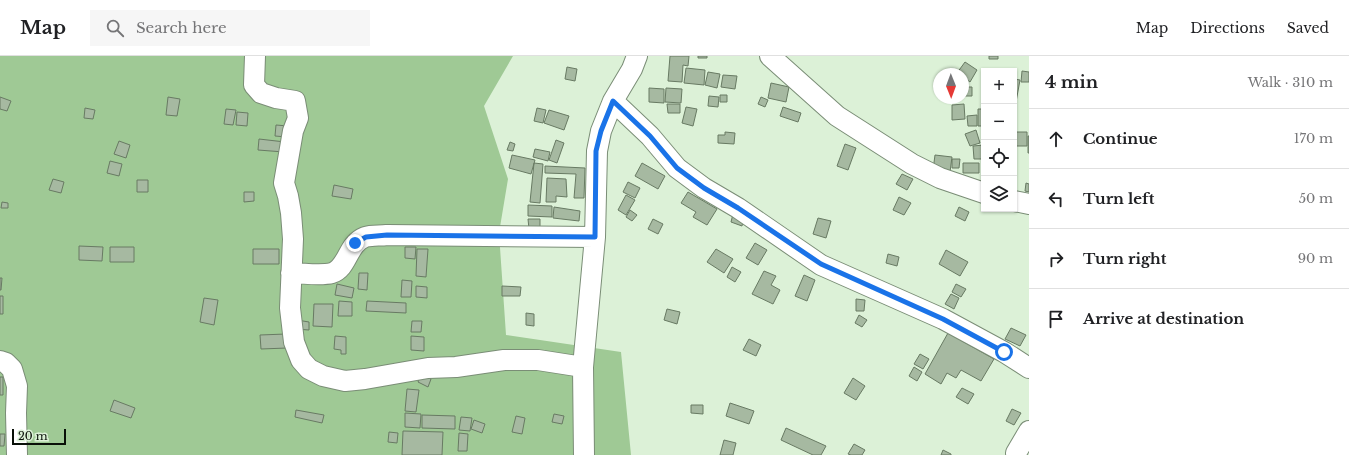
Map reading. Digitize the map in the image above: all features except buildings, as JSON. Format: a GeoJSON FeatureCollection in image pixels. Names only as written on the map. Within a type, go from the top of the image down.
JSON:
{"type":"FeatureCollection","features":[{"type":"Feature","properties":{"kind":"street"},"geometry":{"type":"LineString","coordinates":[[255,56],[254,85],[261,92],[276,98],[295,101],[298,118],[293,131],[284,183],[291,213],[293,239],[290,308],[294,342],[301,360],[309,368],[323,376],[345,381],[428,368],[456,368],[504,360],[538,360],[583,367]]}},
{"type":"Feature","properties":{"kind":"street"},"geometry":{"type":"LineString","coordinates":[[584,455],[583,367],[595,237],[596,151],[601,131],[613,101],[632,69],[637,56]]}},
{"type":"Feature","properties":{"kind":"street"},"geometry":{"type":"LineString","coordinates":[[770,56],[837,116],[912,164],[940,178],[981,192]]}},
{"type":"Feature","properties":{"kind":"street"},"geometry":{"type":"LineString","coordinates":[[613,101],[650,136],[677,168],[704,188],[738,208],[814,260],[943,319],[1004,352],[1029,368]]}},
{"type":"Feature","properties":{"kind":"street"},"geometry":{"type":"LineString","coordinates":[[1017,202],[1029,204]]}},
{"type":"Feature","properties":{"kind":"street"},"geometry":{"type":"LineString","coordinates":[[291,273],[323,274],[333,272],[340,268],[355,243],[366,237],[387,235],[595,237]]}},
{"type":"Feature","properties":{"kind":"street"},"geometry":{"type":"LineString","coordinates":[[0,361],[6,363],[12,369],[17,386],[17,455]]}},
{"type":"Feature","properties":{"kind":"street"},"geometry":{"type":"LineString","coordinates":[[1016,454],[1029,431]]}},
{"type":"Feature","properties":{"kind":"green space"},"geometry":{"type":"Polygon","coordinates":[[[0,56],[513,56],[484,106],[508,179],[499,233],[506,335],[621,352],[631,455],[0,455],[0,56]]]}},
{"type":"Feature","properties":{"kind":"route"},"geometry":{"type":"LineString","coordinates":[[355,243],[366,237],[387,235],[595,237],[596,151],[601,131],[613,101],[650,136],[677,168],[704,188],[738,208],[789,244],[821,264],[943,319],[1004,352]]}}]}
